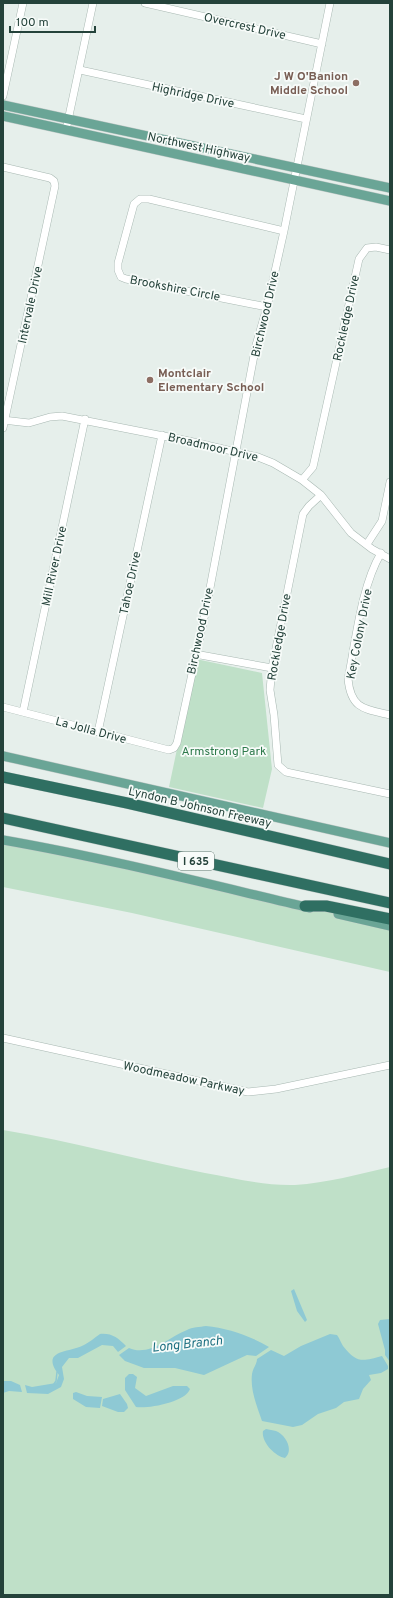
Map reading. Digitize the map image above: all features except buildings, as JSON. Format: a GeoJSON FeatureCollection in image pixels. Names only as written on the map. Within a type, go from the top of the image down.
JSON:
{"type":"FeatureCollection","features":[{"type":"Feature","properties":{"kind":"highway","name":"Lyndon B Johnson Freeway"},"geometry":{"type":"LineString","coordinates":[[3,777],[127,803],[390,864]]}},
{"type":"Feature","properties":{"kind":"highway","name":"I 635"},"geometry":{"type":"LineString","coordinates":[[3,818],[390,903]]}},
{"type":"Feature","properties":{"kind":"highway"},"geometry":{"type":"LineString","coordinates":[[305,906],[326,906],[390,919]]}},
{"type":"Feature","properties":{"kind":"main road","name":"Northwest Highway"},"geometry":{"type":"LineString","coordinates":[[3,104],[390,188]]}},
{"type":"Feature","properties":{"kind":"main road","name":"Northwest Highway"},"geometry":{"type":"LineString","coordinates":[[3,116],[390,201]]}},
{"type":"Feature","properties":{"kind":"main road","name":"Lyndon B Johnson Freeway"},"geometry":{"type":"LineString","coordinates":[[3,756],[390,843]]}},
{"type":"Feature","properties":{"kind":"main road"},"geometry":{"type":"LineString","coordinates":[[3,840],[154,871],[390,926]]}},
{"type":"Feature","properties":{"kind":"street"},"geometry":{"type":"LineString","coordinates":[[3,96],[6,70],[23,3]]}},
{"type":"Feature","properties":{"kind":"street"},"geometry":{"type":"LineString","coordinates":[[66,130],[80,70],[93,3]]}},
{"type":"Feature","properties":{"kind":"street","name":"Overcrest Drive"},"geometry":{"type":"LineString","coordinates":[[145,3],[322,44]]}},
{"type":"Feature","properties":{"kind":"street","name":"Birchwood Drive"},"geometry":{"type":"LineString","coordinates":[[177,743],[236,453],[256,345],[267,307],[284,231],[293,180],[330,3]]}},
{"type":"Feature","properties":{"kind":"street","name":"Highridge Drive"},"geometry":{"type":"LineString","coordinates":[[80,70],[306,119]]}},
{"type":"Feature","properties":{"kind":"street","name":"Intervale Drive"},"geometry":{"type":"LineString","coordinates":[[3,167],[50,178],[54,181],[55,186],[4,423]]}},
{"type":"Feature","properties":{"kind":"street","name":"Brookshire Circle"},"geometry":{"type":"LineString","coordinates":[[267,307],[126,279],[121,277],[118,270],[118,263],[134,204],[140,199],[284,231]]}},
{"type":"Feature","properties":{"kind":"street","name":"Rockledge Drive"},"geometry":{"type":"LineString","coordinates":[[302,480],[313,467],[359,259],[367,248],[376,247],[390,250]]}},
{"type":"Feature","properties":{"kind":"street","name":"Broadmoor Drive"},"geometry":{"type":"LineString","coordinates":[[4,423],[29,423],[50,417],[62,416],[85,419],[274,463],[302,480],[320,495],[351,533],[390,558]]}},
{"type":"Feature","properties":{"kind":"street","name":"Mill River Drive"},"geometry":{"type":"LineString","coordinates":[[23,712],[85,419]]}},
{"type":"Feature","properties":{"kind":"street","name":"Tahoe Drive"},"geometry":{"type":"LineString","coordinates":[[98,732],[162,436]]}},
{"type":"Feature","properties":{"kind":"street"},"geometry":{"type":"LineString","coordinates":[[367,544],[382,521],[390,482]]}},
{"type":"Feature","properties":{"kind":"street","name":"Rockledge Drive"},"geometry":{"type":"LineString","coordinates":[[320,495],[308,506],[303,514],[272,668],[270,690],[274,715],[278,765],[286,772],[390,794]]}},
{"type":"Feature","properties":{"kind":"street","name":"Key Colony Drive"},"geometry":{"type":"LineString","coordinates":[[381,553],[373,566],[367,586],[348,679],[350,693],[363,709],[390,715]]}},
{"type":"Feature","properties":{"kind":"street"},"geometry":{"type":"LineString","coordinates":[[195,654],[272,668]]}},
{"type":"Feature","properties":{"kind":"street","name":"La Jolla Drive"},"geometry":{"type":"LineString","coordinates":[[3,707],[169,750],[174,748],[177,743]]}},
{"type":"Feature","properties":{"kind":"street","name":"Woodmeadow Parkway"},"geometry":{"type":"LineString","coordinates":[[3,1038],[248,1092],[276,1089],[390,1065]]}},
{"type":"Feature","properties":{"kind":"green space","name":"Armstrong Park"},"geometry":{"type":"Polygon","coordinates":[[[196,659],[262,673],[272,769],[263,808],[169,787],[196,659]]]}},
{"type":"Feature","properties":{"kind":"green space"},"geometry":{"type":"Polygon","coordinates":[[[3,837],[390,925],[390,972],[132,913],[3,887],[3,837]]]}},
{"type":"Feature","properties":{"kind":"green space"},"geometry":{"type":"Polygon","coordinates":[[[3,1130],[28,1134],[205,1173],[272,1184],[295,1185],[319,1182],[390,1167],[390,1595],[3,1595],[3,1130]]]}},
{"type":"Feature","properties":{"kind":"water"},"geometry":{"type":"Polygon","coordinates":[[[294,1289],[307,1320],[305,1322],[297,1311],[291,1291],[294,1289]]]}},
{"type":"Feature","properties":{"kind":"water"},"geometry":{"type":"Polygon","coordinates":[[[390,1319],[390,1362],[385,1355],[378,1324],[380,1320],[390,1319]]]}},
{"type":"Feature","properties":{"kind":"water"},"geometry":{"type":"Polygon","coordinates":[[[206,1326],[239,1333],[255,1339],[269,1347],[256,1356],[247,1355],[204,1375],[175,1368],[144,1368],[125,1361],[119,1355],[129,1348],[144,1350],[151,1348],[189,1329],[206,1326]]]}},
{"type":"Feature","properties":{"kind":"water"},"geometry":{"type":"Polygon","coordinates":[[[100,1334],[108,1334],[126,1346],[118,1352],[113,1346],[102,1345],[78,1358],[69,1358],[62,1367],[64,1379],[61,1387],[48,1394],[27,1393],[25,1385],[32,1387],[56,1383],[59,1375],[52,1360],[54,1356],[65,1351],[78,1348],[100,1334]]]}},
{"type":"Feature","properties":{"kind":"water"},"geometry":{"type":"Polygon","coordinates":[[[330,1334],[337,1335],[343,1346],[352,1356],[356,1358],[365,1360],[382,1356],[388,1366],[388,1369],[381,1373],[369,1375],[371,1380],[363,1389],[359,1399],[344,1402],[336,1408],[318,1414],[302,1425],[293,1427],[262,1421],[254,1398],[252,1386],[252,1374],[257,1359],[271,1350],[284,1356],[301,1346],[330,1334]]]}},
{"type":"Feature","properties":{"kind":"water"},"geometry":{"type":"Polygon","coordinates":[[[129,1374],[133,1374],[137,1377],[135,1388],[146,1396],[173,1386],[187,1386],[190,1389],[182,1398],[166,1404],[149,1407],[136,1407],[125,1390],[125,1378],[129,1374]]]}},
{"type":"Feature","properties":{"kind":"water"},"geometry":{"type":"Polygon","coordinates":[[[3,1381],[11,1381],[20,1385],[22,1392],[9,1391],[3,1393],[3,1381]]]}},
{"type":"Feature","properties":{"kind":"water"},"geometry":{"type":"Polygon","coordinates":[[[76,1392],[87,1396],[102,1397],[100,1408],[86,1407],[73,1399],[73,1393],[76,1392]]]}},
{"type":"Feature","properties":{"kind":"water"},"geometry":{"type":"Polygon","coordinates":[[[120,1394],[128,1408],[124,1412],[118,1412],[102,1406],[103,1399],[120,1394]]]}},
{"type":"Feature","properties":{"kind":"water"},"geometry":{"type":"Polygon","coordinates":[[[266,1429],[280,1433],[286,1439],[289,1451],[285,1458],[281,1457],[266,1444],[263,1431],[266,1429]]]}},
{"type":"Feature","properties":{"kind":"waterway","name":"Long Branch"},"geometry":{"type":"LineString","coordinates":[[54,1384],[56,1381],[57,1372]]}},
{"type":"Feature","properties":{"kind":"place","name":"J W O'Banion Middle School"},"geometry":{"type":"Point","coordinates":[356,83]}},
{"type":"Feature","properties":{"kind":"place","name":"Montclair Elementary School"},"geometry":{"type":"Point","coordinates":[150,380]}}]}
